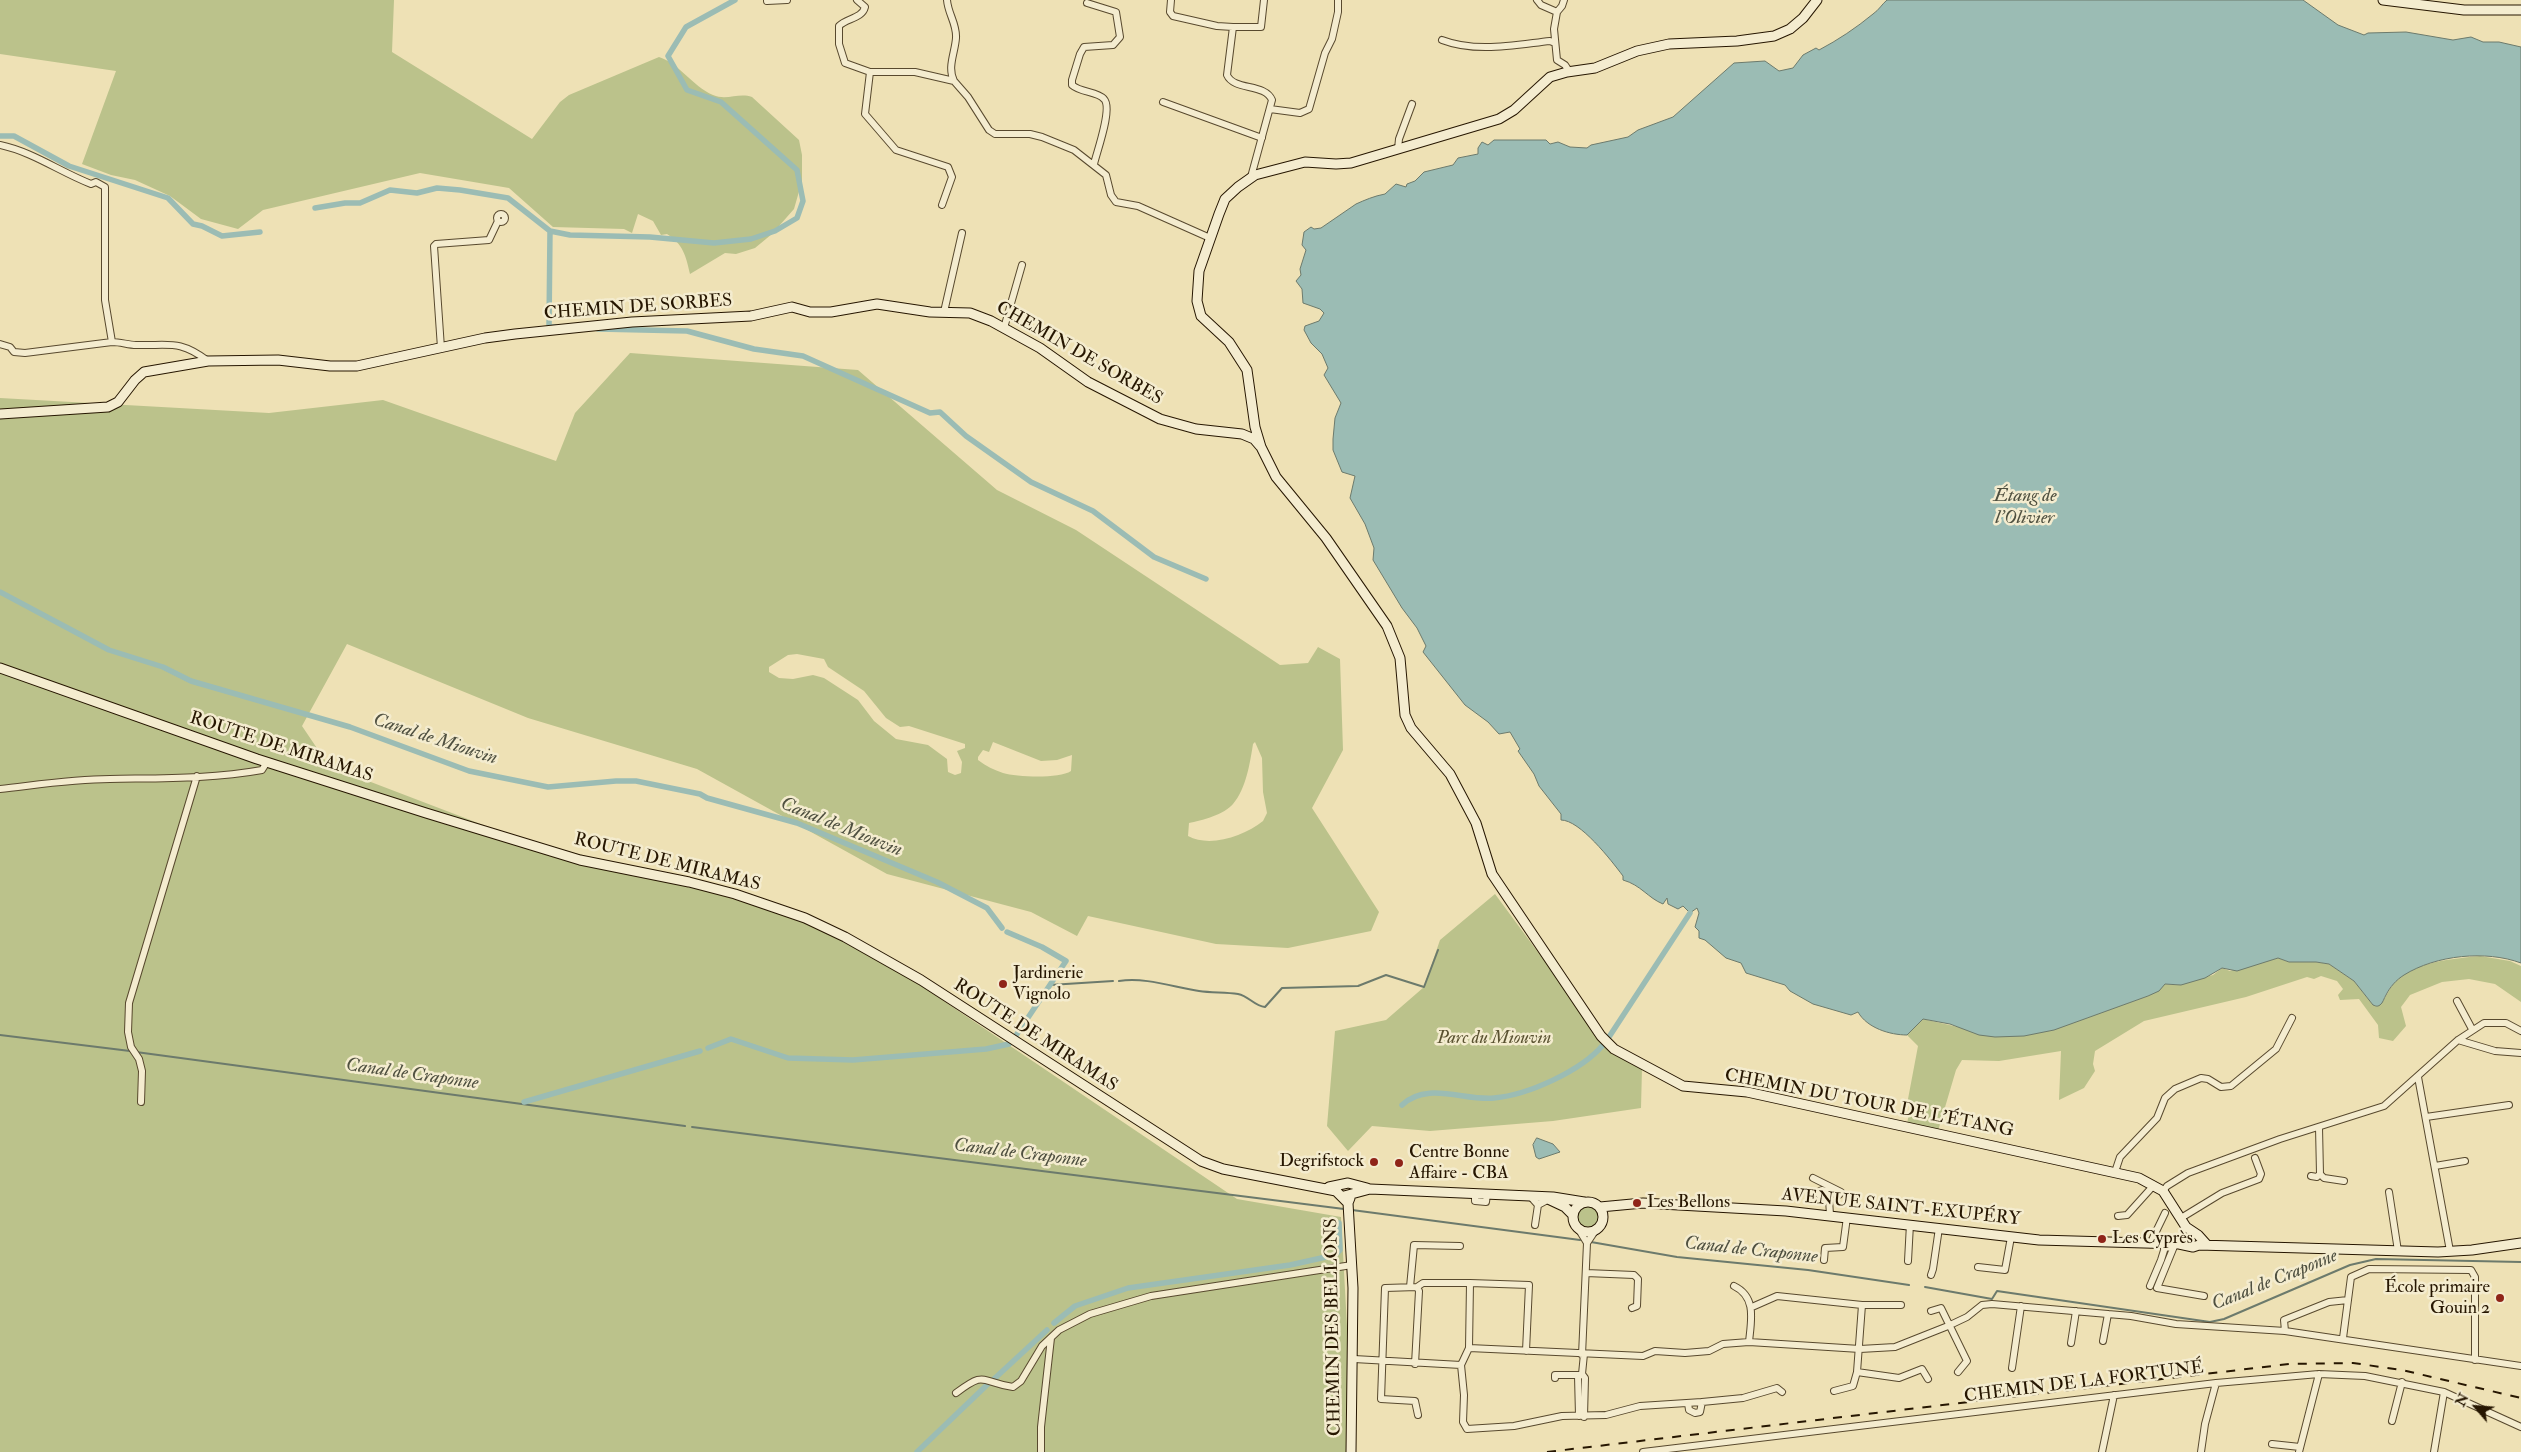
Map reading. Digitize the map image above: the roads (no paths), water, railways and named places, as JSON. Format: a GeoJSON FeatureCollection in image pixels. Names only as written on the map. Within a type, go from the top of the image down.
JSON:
{"type":"FeatureCollection","features":[{"type":"Feature","properties":{"kind":"street"},"geometry":{"type":"LineString","coordinates":[[767,1],[787,0]]}},
{"type":"Feature","properties":{"kind":"street"},"geometry":{"type":"LineString","coordinates":[[857,0],[865,7],[864,11],[860,16],[843,21],[839,26],[839,44],[845,63],[870,72],[915,72],[954,81]]}},
{"type":"Feature","properties":{"kind":"street"},"geometry":{"type":"LineString","coordinates":[[947,0],[955,27],[956,38],[950,73],[989,130],[995,134],[1030,134],[1054,140],[1074,150],[1106,175],[1111,195],[1116,202],[1138,206],[1210,238]]}},
{"type":"Feature","properties":{"kind":"street"},"geometry":{"type":"LineString","coordinates":[[1171,0],[1170,12],[1173,16],[1217,26],[1233,27],[1262,27],[1264,0]]}},
{"type":"Feature","properties":{"kind":"street"},"geometry":{"type":"LineString","coordinates":[[1270,109],[1300,113],[1309,109],[1325,53],[1332,39],[1338,12],[1338,0]]}},
{"type":"Feature","properties":{"kind":"street"},"geometry":{"type":"LineString","coordinates":[[1537,0],[1541,5],[1557,12]]}},
{"type":"Feature","properties":{"kind":"street"},"geometry":{"type":"LineString","coordinates":[[1564,0],[1557,12],[1555,43],[1557,60],[1565,65],[1569,72]]}},
{"type":"Feature","properties":{"kind":"street","name":"CHEMIN DU TOUR DE L'ÉTANG"},"geometry":{"type":"LineString","coordinates":[[1817,0],[1803,18],[1790,29],[1774,36],[1737,41],[1669,44],[1637,51],[1595,68],[1550,77],[1514,110],[1499,119],[1351,163],[1305,162],[1271,169],[1251,178],[1225,200],[1210,238],[1199,271],[1197,301],[1201,316],[1228,342],[1247,370],[1255,427],[1261,447],[1276,477],[1326,538],[1387,626],[1400,658],[1405,716],[1411,728],[1450,774],[1465,800],[1476,823],[1492,874],[1601,1036],[1614,1049],[1683,1086],[1747,1092],[2139,1178],[2154,1184],[2163,1191],[2186,1227],[2189,1242]]}},
{"type":"Feature","properties":{"kind":"street"},"geometry":{"type":"LineString","coordinates":[[2383,0],[2464,10],[2521,10]]}},
{"type":"Feature","properties":{"kind":"street"},"geometry":{"type":"LineString","coordinates":[[1087,3],[1116,12],[1120,37],[1113,45],[1084,47],[1072,80],[1072,85],[1079,90],[1100,97],[1106,104],[1107,113],[1094,164]]}},
{"type":"Feature","properties":{"kind":"street"},"geometry":{"type":"LineString","coordinates":[[1233,27],[1228,78],[1268,93],[1272,100],[1251,178]]}},
{"type":"Feature","properties":{"kind":"street"},"geometry":{"type":"LineString","coordinates":[[1442,40],[1456,45],[1479,48],[1550,41],[1555,43]]}},
{"type":"Feature","properties":{"kind":"street"},"geometry":{"type":"LineString","coordinates":[[870,72],[865,114],[896,150],[948,167],[952,177],[942,205]]}},
{"type":"Feature","properties":{"kind":"street"},"geometry":{"type":"LineString","coordinates":[[1163,102],[1262,138]]}},
{"type":"Feature","properties":{"kind":"street"},"geometry":{"type":"LineString","coordinates":[[1398,149],[1399,139],[1412,104]]}},
{"type":"Feature","properties":{"kind":"street"},"geometry":{"type":"LineString","coordinates":[[0,144],[38,158],[78,179],[91,184],[96,182],[105,187],[105,300],[112,342]]}},
{"type":"Feature","properties":{"kind":"street"},"geometry":{"type":"LineString","coordinates":[[441,348],[434,246],[436,244],[489,240],[498,221]]}},
{"type":"Feature","properties":{"kind":"street"},"geometry":{"type":"LineString","coordinates":[[944,312],[962,234]]}},
{"type":"Feature","properties":{"kind":"street"},"geometry":{"type":"LineString","coordinates":[[1004,328],[1022,265]]}},
{"type":"Feature","properties":{"kind":"street","name":"CHEMIN DE SORBES"},"geometry":{"type":"LineString","coordinates":[[0,414],[108,406],[118,402],[135,380],[144,372],[208,360],[278,360],[349,366],[515,334],[627,323],[751,316],[792,307],[810,312],[831,312],[877,304],[944,312],[970,313],[1004,328],[1040,348],[1088,382],[1160,419],[1196,429],[1242,434],[1254,439],[1261,447]]}},
{"type":"Feature","properties":{"kind":"street"},"geometry":{"type":"LineString","coordinates":[[0,344],[10,347],[14,352],[25,353],[112,342],[125,342],[135,345],[176,344],[208,360]]}},
{"type":"Feature","properties":{"kind":"street","name":"ROUTE DE MIRAMAS"},"geometry":{"type":"LineString","coordinates":[[0,668],[267,762],[538,847],[604,865],[689,882],[735,894],[805,918],[853,941],[921,980],[1201,1161],[1223,1169],[1347,1193]]}},
{"type":"Feature","properties":{"kind":"street"},"geometry":{"type":"LineString","coordinates":[[0,789],[108,778],[197,776],[253,772],[262,770],[267,762]]}},
{"type":"Feature","properties":{"kind":"street"},"geometry":{"type":"LineString","coordinates":[[142,1102],[142,1071],[139,1059],[131,1048],[128,1032],[129,1002],[197,776]]}},
{"type":"Feature","properties":{"kind":"street"},"geometry":{"type":"LineString","coordinates":[[2457,1002],[2472,1029]]}},
{"type":"Feature","properties":{"kind":"street"},"geometry":{"type":"LineString","coordinates":[[2115,1172],[2120,1157],[2157,1118],[2165,1098],[2175,1089],[2201,1078],[2208,1079],[2221,1087],[2231,1086],[2276,1049],[2292,1018]]}},
{"type":"Feature","properties":{"kind":"street"},"geometry":{"type":"LineString","coordinates":[[2163,1191],[2167,1186],[2188,1173],[2280,1139],[2384,1106],[2458,1040],[2472,1029],[2484,1023],[2506,1023],[2521,1031]]}},
{"type":"Feature","properties":{"kind":"street"},"geometry":{"type":"LineString","coordinates":[[2458,1040],[2495,1051],[2521,1052]]}},
{"type":"Feature","properties":{"kind":"street"},"geometry":{"type":"LineString","coordinates":[[2418,1077],[2450,1251]]}},
{"type":"Feature","properties":{"kind":"street"},"geometry":{"type":"LineString","coordinates":[[2426,1117],[2509,1105]]}},
{"type":"Feature","properties":{"kind":"street"},"geometry":{"type":"LineString","coordinates":[[2319,1127],[2320,1174],[2324,1178],[2344,1182]]}},
{"type":"Feature","properties":{"kind":"street"},"geometry":{"type":"LineString","coordinates":[[2181,1218],[2222,1194],[2259,1178],[2261,1174],[2256,1158]]}},
{"type":"Feature","properties":{"kind":"street"},"geometry":{"type":"LineString","coordinates":[[2435,1166],[2465,1160]]}},
{"type":"Feature","properties":{"kind":"street"},"geometry":{"type":"LineString","coordinates":[[2311,1176],[2317,1177],[2320,1174]]}},
{"type":"Feature","properties":{"kind":"street"},"geometry":{"type":"LineString","coordinates":[[1813,1178],[1840,1192],[1840,1195],[1822,1190],[1818,1192],[1819,1195],[1829,1199],[1830,1215]]}},
{"type":"Feature","properties":{"kind":"street"},"geometry":{"type":"LineString","coordinates":[[2118,1216],[2127,1215],[2154,1184]]}},
{"type":"Feature","properties":{"kind":"street"},"geometry":{"type":"LineString","coordinates":[[1347,1193],[1370,1189],[1566,1198],[1594,1203],[1600,1207],[1604,1219]]}},
{"type":"Feature","properties":{"kind":"street"},"geometry":{"type":"LineString","coordinates":[[2389,1192],[2398,1251]]}},
{"type":"Feature","properties":{"kind":"street","name":"CHEMIN DES BELLONS"},"geometry":{"type":"LineString","coordinates":[[1347,1193],[1352,1265],[1354,1359],[1351,1452]]}},
{"type":"Feature","properties":{"kind":"street"},"geometry":{"type":"LineString","coordinates":[[1530,1196],[1538,1205]]}},
{"type":"Feature","properties":{"kind":"street"},"geometry":{"type":"LineString","coordinates":[[1535,1225],[1538,1205],[1547,1198]]}},
{"type":"Feature","properties":{"kind":"street"},"geometry":{"type":"LineString","coordinates":[[1547,1198],[1565,1207],[1573,1215]]}},
{"type":"Feature","properties":{"kind":"street"},"geometry":{"type":"LineString","coordinates":[[1584,1202],[1576,1207],[1573,1221],[1587,1243]]}},
{"type":"Feature","properties":{"kind":"street","name":"AVENUE SAINT-EXUPÉRY"},"geometry":{"type":"LineString","coordinates":[[1600,1207],[1643,1203],[1847,1216],[2062,1242],[2150,1244],[2189,1242],[2398,1251],[2450,1251],[2492,1248],[2521,1243]]}},
{"type":"Feature","properties":{"kind":"street"},"geometry":{"type":"LineString","coordinates":[[1581,1375],[1587,1243],[1604,1219],[1620,1205]]}},
{"type":"Feature","properties":{"kind":"street"},"geometry":{"type":"LineString","coordinates":[[2150,1244],[2165,1212]]}},
{"type":"Feature","properties":{"kind":"street"},"geometry":{"type":"LineString","coordinates":[[1824,1260],[1825,1248],[1843,1247],[1847,1216]]}},
{"type":"Feature","properties":{"kind":"street"},"geometry":{"type":"LineString","coordinates":[[1908,1261],[1910,1224]]}},
{"type":"Feature","properties":{"kind":"street"},"geometry":{"type":"LineString","coordinates":[[1930,1274],[1934,1269],[1940,1228]]}},
{"type":"Feature","properties":{"kind":"street"},"geometry":{"type":"LineString","coordinates":[[1579,1230],[1584,1232],[1595,1231]]}},
{"type":"Feature","properties":{"kind":"street"},"geometry":{"type":"LineString","coordinates":[[1978,1267],[2005,1270],[2011,1237]]}},
{"type":"Feature","properties":{"kind":"street"},"geometry":{"type":"LineString","coordinates":[[2150,1286],[2162,1260],[2189,1242]]}},
{"type":"Feature","properties":{"kind":"street"},"geometry":{"type":"LineString","coordinates":[[2189,1242],[2157,1288],[2204,1296]]}},
{"type":"Feature","properties":{"kind":"street"},"geometry":{"type":"LineString","coordinates":[[1414,1287],[1414,1245],[1460,1246]]}},
{"type":"Feature","properties":{"kind":"street"},"geometry":{"type":"LineString","coordinates":[[956,1393],[975,1379],[984,1379],[1013,1387],[1021,1382],[1030,1364],[1059,1330],[1090,1314],[1151,1296],[1352,1265]]}},
{"type":"Feature","properties":{"kind":"street"},"geometry":{"type":"LineString","coordinates":[[2343,1338],[2351,1277],[2369,1269],[2470,1270],[2475,1277],[2476,1360]]}},
{"type":"Feature","properties":{"kind":"street"},"geometry":{"type":"LineString","coordinates":[[1586,1273],[1634,1275],[1638,1278],[1637,1306],[1632,1308]]}},
{"type":"Feature","properties":{"kind":"street"},"geometry":{"type":"LineString","coordinates":[[1418,1415],[1415,1402],[1381,1399],[1385,1288],[1414,1287],[1423,1283],[1529,1285],[1526,1351]]}},
{"type":"Feature","properties":{"kind":"street"},"geometry":{"type":"LineString","coordinates":[[1470,1283],[1469,1348],[1461,1365],[1464,1395],[1462,1422],[1467,1429],[1514,1426],[1544,1418],[1606,1415],[1640,1406],[1743,1398],[1777,1388],[1782,1392]]}},
{"type":"Feature","properties":{"kind":"street"},"geometry":{"type":"LineString","coordinates":[[1734,1286],[1742,1290],[1752,1307],[1749,1342]]}},
{"type":"Feature","properties":{"kind":"street"},"geometry":{"type":"LineString","coordinates":[[1414,1287],[1419,1291],[1415,1364]]}},
{"type":"Feature","properties":{"kind":"street"},"geometry":{"type":"LineString","coordinates":[[1752,1307],[1777,1296],[1862,1305],[1901,1305]]}},
{"type":"Feature","properties":{"kind":"street"},"geometry":{"type":"LineString","coordinates":[[2285,1331],[2284,1320],[2329,1302],[2348,1300]]}},
{"type":"Feature","properties":{"kind":"street"},"geometry":{"type":"LineString","coordinates":[[1469,1348],[1643,1356],[1655,1351],[1685,1353],[1709,1351],[1723,1344],[1749,1342],[1860,1349],[1895,1348],[1967,1317],[1982,1305],[1992,1304],[2143,1317],[2176,1324],[2285,1331],[2433,1351],[2476,1360],[2521,1366]]}},
{"type":"Feature","properties":{"kind":"street"},"geometry":{"type":"LineString","coordinates":[[1834,1391],[1853,1386],[1860,1349],[1862,1305]]}},
{"type":"Feature","properties":{"kind":"street"},"geometry":{"type":"LineString","coordinates":[[2012,1368],[2021,1306]]}},
{"type":"Feature","properties":{"kind":"street"},"geometry":{"type":"LineString","coordinates":[[1931,1311],[1941,1308],[1948,1326],[1967,1361],[1958,1372]]}},
{"type":"Feature","properties":{"kind":"street"},"geometry":{"type":"LineString","coordinates":[[2071,1343],[2076,1311]]}},
{"type":"Feature","properties":{"kind":"street"},"geometry":{"type":"LineString","coordinates":[[2104,1341],[2108,1314]]}},
{"type":"Feature","properties":{"kind":"street"},"geometry":{"type":"LineString","coordinates":[[1041,1452],[1041,1427],[1051,1338]]}},
{"type":"Feature","properties":{"kind":"street"},"geometry":{"type":"LineString","coordinates":[[1354,1359],[1415,1364],[1461,1365]]}},
{"type":"Feature","properties":{"kind":"street"},"geometry":{"type":"LineString","coordinates":[[1857,1372],[1899,1378],[1922,1369],[1928,1379]]}},
{"type":"Feature","properties":{"kind":"street"},"geometry":{"type":"LineString","coordinates":[[2272,1444],[2300,1449],[2319,1374]]}},
{"type":"Feature","properties":{"kind":"street","name":"CHEMIN DE LA FORTUNÉ"},"geometry":{"type":"LineString","coordinates":[[1643,1452],[2216,1383],[2319,1374],[2365,1376],[2444,1392],[2521,1426]]}},
{"type":"Feature","properties":{"kind":"street"},"geometry":{"type":"LineString","coordinates":[[1555,1378],[1555,1375],[1581,1375],[1585,1378],[1582,1416]]}},
{"type":"Feature","properties":{"kind":"street"},"geometry":{"type":"LineString","coordinates":[[2392,1421],[2402,1382]]}},
{"type":"Feature","properties":{"kind":"street"},"geometry":{"type":"LineString","coordinates":[[2201,1452],[2205,1424],[2216,1383]]}},
{"type":"Feature","properties":{"kind":"street"},"geometry":{"type":"LineString","coordinates":[[2434,1452],[2444,1392]]}},
{"type":"Feature","properties":{"kind":"street"},"geometry":{"type":"LineString","coordinates":[[2102,1452],[2114,1395]]}},
{"type":"Feature","properties":{"kind":"street"},"geometry":{"type":"LineString","coordinates":[[1688,1403],[1689,1410],[1694,1413],[1700,1412],[1702,1402]]}},
{"type":"Feature","properties":{"kind":"water","name":"Étang de l'Olivier"},"geometry":{"type":"Polygon","coordinates":[[[1887,0],[2303,0],[2338,25],[2364,35],[2368,33],[2406,32],[2453,40],[2471,37],[2483,42],[2499,42],[2521,47],[2521,963],[2507,959],[2477,956],[2446,959],[2431,963],[2417,968],[2398,979],[2389,989],[2382,1003],[2377,1006],[2373,1005],[2354,981],[2329,964],[2289,962],[2278,958],[2237,971],[2222,968],[2205,978],[2181,985],[2165,984],[2159,991],[2148,996],[2054,1030],[2024,1036],[1995,1037],[1979,1035],[1950,1024],[1923,1019],[1907,1035],[1893,1034],[1873,1026],[1862,1018],[1858,1012],[1851,1015],[1813,1004],[1790,991],[1785,985],[1746,973],[1741,963],[1726,958],[1705,940],[1699,938],[1699,931],[1695,927],[1699,913],[1697,908],[1690,913],[1683,906],[1678,909],[1668,904],[1667,898],[1663,904],[1635,885],[1623,880],[1623,876],[1595,842],[1577,826],[1561,820],[1561,814],[1539,786],[1534,774],[1518,751],[1520,749],[1510,732],[1499,734],[1488,722],[1465,705],[1423,652],[1426,646],[1417,628],[1402,608],[1373,560],[1374,548],[1365,524],[1350,498],[1355,476],[1342,472],[1333,450],[1335,418],[1341,403],[1324,375],[1328,368],[1322,354],[1311,343],[1304,330],[1305,326],[1319,321],[1324,313],[1320,309],[1303,303],[1302,289],[1296,281],[1301,275],[1300,269],[1306,250],[1302,245],[1304,232],[1311,227],[1314,229],[1321,228],[1356,204],[1385,194],[1396,184],[1406,187],[1407,184],[1415,181],[1424,172],[1453,165],[1458,158],[1478,154],[1478,148],[1482,142],[1488,145],[1494,140],[1546,140],[1550,144],[1558,142],[1570,147],[1587,148],[1591,145],[1628,137],[1638,130],[1673,117],[1734,63],[1765,61],[1779,71],[1793,68],[1803,55],[1816,48],[1819,50],[1847,34],[1887,0]]]}},
{"type":"Feature","properties":{"kind":"water"},"geometry":{"type":"Polygon","coordinates":[[[1537,1138],[1553,1144],[1560,1152],[1539,1159],[1536,1157],[1533,1145],[1537,1138]]]}},
{"type":"Feature","properties":{"kind":"waterway"},"geometry":{"type":"LineString","coordinates":[[556,327],[549,327],[550,231],[570,235],[650,237],[714,243],[751,239],[775,231],[797,218],[803,201],[797,170],[721,102],[687,90],[668,56],[686,27],[735,0]]}},
{"type":"Feature","properties":{"kind":"waterway"},"geometry":{"type":"LineString","coordinates":[[0,136],[14,136],[69,166],[168,198],[193,224],[202,226],[222,236],[260,232]]}},
{"type":"Feature","properties":{"kind":"waterway"},"geometry":{"type":"LineString","coordinates":[[315,208],[345,203],[360,203],[390,190],[417,193],[437,188],[460,190],[508,198],[550,231]]}},
{"type":"Feature","properties":{"kind":"waterway"},"geometry":{"type":"LineString","coordinates":[[598,329],[687,331],[754,349],[803,356],[930,413],[940,412],[966,436],[1031,482],[1093,511],[1154,557],[1206,579]]}},
{"type":"Feature","properties":{"kind":"waterway","name":"Canal de Miouvin"},"geometry":{"type":"LineString","coordinates":[[0,592],[109,650],[163,667],[191,681],[350,727],[469,771],[548,787],[636,781],[700,794],[707,798],[797,823],[937,882],[987,908],[1002,928]]}},
{"type":"Feature","properties":{"kind":"waterway"},"geometry":{"type":"LineString","coordinates":[[1609,1037],[1690,913]]}},
{"type":"Feature","properties":{"kind":"waterway","name":"Canal de Miouvin"},"geometry":{"type":"LineString","coordinates":[[1007,932],[1042,947],[1066,961],[1015,1037]]}},
{"type":"Feature","properties":{"kind":"waterway"},"geometry":{"type":"LineString","coordinates":[[1119,981],[1149,981],[1199,991],[1238,994],[1265,1007],[1282,988],[1358,986],[1386,975],[1424,987],[1438,950]]}},
{"type":"Feature","properties":{"kind":"waterway"},"geometry":{"type":"LineString","coordinates":[[1050,985],[1113,981]]}},
{"type":"Feature","properties":{"kind":"waterway","name":"Canal de Craponne"},"geometry":{"type":"LineString","coordinates":[[0,1035],[130,1051]]}},
{"type":"Feature","properties":{"kind":"waterway"},"geometry":{"type":"LineString","coordinates":[[708,1048],[731,1039],[788,1058],[853,1060],[986,1049],[1009,1044]]}},
{"type":"Feature","properties":{"kind":"waterway"},"geometry":{"type":"LineString","coordinates":[[1402,1105],[1412,1098],[1423,1094],[1434,1093],[1494,1098],[1522,1092],[1538,1087],[1568,1072],[1593,1055],[1603,1045]]}},
{"type":"Feature","properties":{"kind":"waterway"},"geometry":{"type":"LineString","coordinates":[[524,1102],[700,1051]]}},
{"type":"Feature","properties":{"kind":"waterway","name":"Canal de Craponne"},"geometry":{"type":"LineString","coordinates":[[136,1052],[685,1126]]}},
{"type":"Feature","properties":{"kind":"waterway","name":"Canal de Craponne"},"geometry":{"type":"LineString","coordinates":[[692,1127],[1344,1209]]}},
{"type":"Feature","properties":{"kind":"waterway","name":"Canal de Craponne"},"geometry":{"type":"LineString","coordinates":[[1352,1210],[1580,1240]]}},
{"type":"Feature","properties":{"kind":"waterway"},"geometry":{"type":"LineString","coordinates":[[1054,1323],[1075,1306],[1128,1288],[1290,1265],[1335,1255],[1340,1250],[1339,1223]]}},
{"type":"Feature","properties":{"kind":"waterway","name":"Canal de Craponne"},"geometry":{"type":"LineString","coordinates":[[1591,1242],[1677,1257],[1808,1270],[1909,1285]]}},
{"type":"Feature","properties":{"kind":"waterway","name":"Canal de Craponne"},"geometry":{"type":"LineString","coordinates":[[1925,1287],[1992,1299],[1997,1291],[2210,1322],[2224,1319],[2350,1265],[2376,1259],[2521,1262]]}},
{"type":"Feature","properties":{"kind":"waterway"},"geometry":{"type":"LineString","coordinates":[[994,1379],[1047,1330]]}},
{"type":"Feature","properties":{"kind":"waterway"},"geometry":{"type":"LineString","coordinates":[[917,1452],[988,1384]]}},
{"type":"Feature","properties":{"kind":"railway"},"geometry":{"type":"LineString","coordinates":[[1547,1452],[2289,1364],[2353,1363],[2402,1370],[2521,1398]]}},
{"type":"Feature","properties":{"kind":"place","name":"Jardinerie Vignolo"},"geometry":{"type":"Point","coordinates":[1003,984]}},
{"type":"Feature","properties":{"kind":"place","name":"Degrifstock"},"geometry":{"type":"Point","coordinates":[1374,1162]}},
{"type":"Feature","properties":{"kind":"place","name":"Centre Bonne Affaire - CBA"},"geometry":{"type":"Point","coordinates":[1399,1163]}},
{"type":"Feature","properties":{"kind":"place","name":"Les Bellons"},"geometry":{"type":"Point","coordinates":[1637,1203]}},
{"type":"Feature","properties":{"kind":"place","name":"Les Cyprès"},"geometry":{"type":"Point","coordinates":[2102,1239]}},
{"type":"Feature","properties":{"kind":"place","name":"École primaire Gouin 2"},"geometry":{"type":"Point","coordinates":[2500,1298]}},
{"type":"Feature","properties":{"kind":"park label","name":"Parc du Miouvin"},"geometry":{"type":"Point","coordinates":[1494,1039]}}]}
